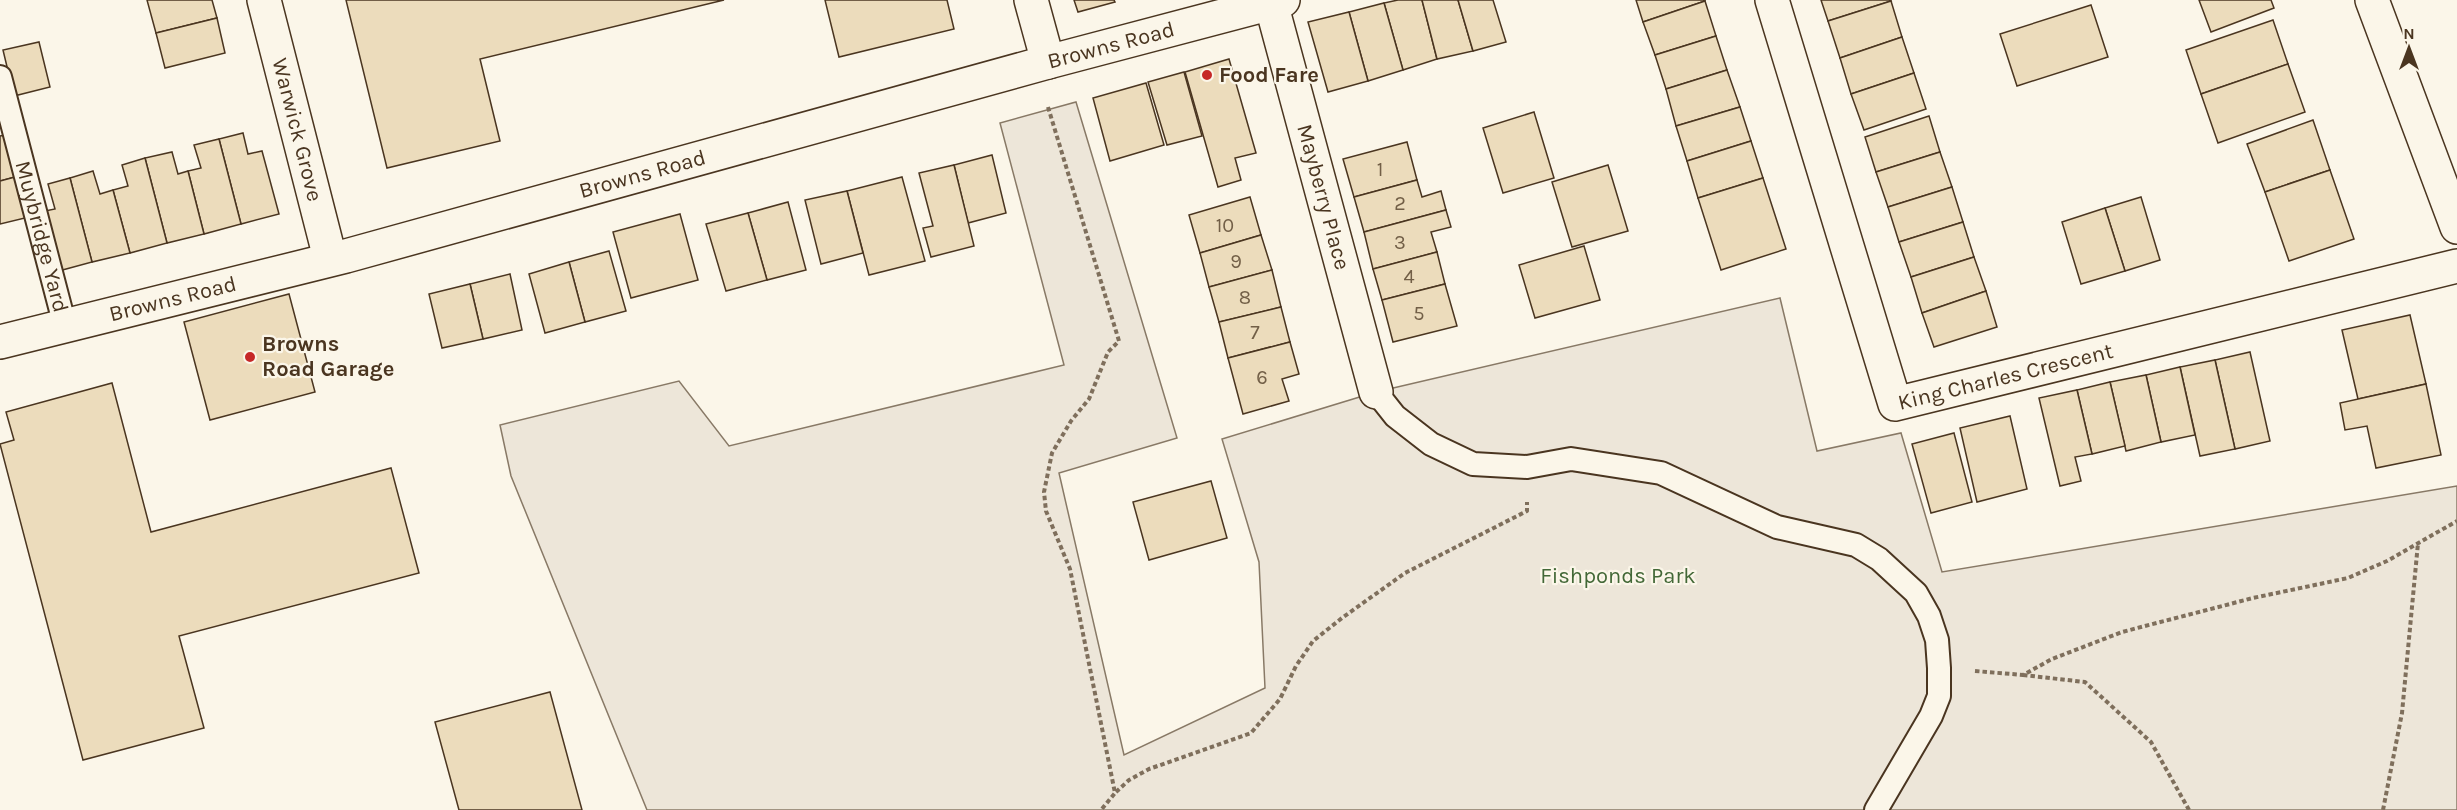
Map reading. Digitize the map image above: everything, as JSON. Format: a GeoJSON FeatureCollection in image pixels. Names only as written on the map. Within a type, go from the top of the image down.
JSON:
{"type":"FeatureCollection","features":[{"type":"Feature","properties":{"kind":"street","name":"Warwick Grove"},"geometry":{"type":"LineString","coordinates":[[264,0],[330,258]]}},
{"type":"Feature","properties":{"kind":"street"},"geometry":{"type":"LineString","coordinates":[[1031,0],[1048,62]]}},
{"type":"Feature","properties":{"kind":"street","name":"King Charles Crescent"},"geometry":{"type":"LineString","coordinates":[[1772,0],[1895,404],[2457,266]]}},
{"type":"Feature","properties":{"kind":"street"},"geometry":{"type":"LineString","coordinates":[[2372,0],[2457,227]]}},
{"type":"Feature","properties":{"kind":"street","name":"Browns Road"},"geometry":{"type":"LineString","coordinates":[[0,342],[330,258],[346,256],[1048,62],[1277,2]]}},
{"type":"Feature","properties":{"kind":"street","name":"Mayberry Place"},"geometry":{"type":"LineString","coordinates":[[1277,2],[1376,392]]}},
{"type":"Feature","properties":{"kind":"lane","name":"Muybridge Yard"},"geometry":{"type":"LineString","coordinates":[[0,77],[65,326]]}},
{"type":"Feature","properties":{"kind":"lane"},"geometry":{"type":"LineString","coordinates":[[1376,392],[1395,416],[1431,444],[1473,464],[1527,467],[1571,459],[1661,473],[1777,527],[1856,545],[1879,559],[1917,593],[1929,616],[1937,640],[1939,696],[1931,716],[1876,810]]}},
{"type":"Feature","properties":{"kind":"path"},"geometry":{"type":"LineString","coordinates":[[1048,62],[1048,110],[1119,341],[1108,352],[1089,399],[1071,420],[1052,453],[1044,492],[1046,511],[1070,569],[1115,793]]}},
{"type":"Feature","properties":{"kind":"path"},"geometry":{"type":"LineString","coordinates":[[1101,810],[1129,780],[1149,769],[1251,733],[1280,699],[1296,666],[1313,641],[1405,573],[1527,511],[1527,467]]}},
{"type":"Feature","properties":{"kind":"path"},"geometry":{"type":"LineString","coordinates":[[2023,675],[2052,659],[2122,632],[2253,598],[2348,578],[2386,561],[2457,521]]}},
{"type":"Feature","properties":{"kind":"path"},"geometry":{"type":"LineString","coordinates":[[2383,810],[2402,713],[2418,543]]}},
{"type":"Feature","properties":{"kind":"path"},"geometry":{"type":"LineString","coordinates":[[1939,668],[2085,682],[2151,742],[2189,810]]}},
{"type":"Feature","properties":{"kind":"green space","name":"Fishponds Park"},"geometry":{"type":"Polygon","coordinates":[[[1076,102],[1177,438],[1059,473],[1124,755],[1265,688],[1259,562],[1222,439],[1376,392],[1780,298],[1817,451],[1901,433],[1942,572],[2457,486],[2457,810],[647,810],[511,476],[500,425],[679,381],[729,446],[1064,365],[1000,123],[1076,102]]]}},
{"type":"Feature","properties":{"kind":"building"},"geometry":{"type":"Polygon","coordinates":[[[147,0],[212,0],[217,18],[156,33],[147,0]]]}},
{"type":"Feature","properties":{"kind":"building"},"geometry":{"type":"Polygon","coordinates":[[[346,0],[724,0],[480,59],[500,141],[387,168],[346,0]]]}},
{"type":"Feature","properties":{"kind":"building"},"geometry":{"type":"Polygon","coordinates":[[[825,0],[947,0],[954,29],[839,57],[825,0]]]}},
{"type":"Feature","properties":{"kind":"building"},"geometry":{"type":"Polygon","coordinates":[[[1074,0],[1114,0],[1115,2],[1078,12],[1074,0]]]}},
{"type":"Feature","properties":{"kind":"building"},"geometry":{"type":"Polygon","coordinates":[[[1398,0],[1422,0],[1437,59],[1403,70],[1384,3],[1398,0]]]}},
{"type":"Feature","properties":{"kind":"building"},"geometry":{"type":"Polygon","coordinates":[[[1422,0],[1458,0],[1473,51],[1437,59],[1422,0]]]}},
{"type":"Feature","properties":{"kind":"building"},"geometry":{"type":"Polygon","coordinates":[[[1458,0],[1493,0],[1506,42],[1473,51],[1458,0]]]}},
{"type":"Feature","properties":{"kind":"building"},"geometry":{"type":"Polygon","coordinates":[[[1636,0],[1705,0],[1705,1],[1643,22],[1636,0]]]}},
{"type":"Feature","properties":{"kind":"building"},"geometry":{"type":"Polygon","coordinates":[[[1821,0],[1890,0],[1891,1],[1828,21],[1821,0]]]}},
{"type":"Feature","properties":{"kind":"building"},"geometry":{"type":"Polygon","coordinates":[[[2199,0],[2271,0],[2274,8],[2211,32],[2199,0]]]}},
{"type":"Feature","properties":{"kind":"building"},"geometry":{"type":"Polygon","coordinates":[[[1705,1],[1716,36],[1655,55],[1643,22],[1705,1]]]}},
{"type":"Feature","properties":{"kind":"building"},"geometry":{"type":"Polygon","coordinates":[[[1891,1],[1902,37],[1840,58],[1828,21],[1891,1]]]}},
{"type":"Feature","properties":{"kind":"building"},"geometry":{"type":"Polygon","coordinates":[[[1384,3],[1403,70],[1368,81],[1349,12],[1384,3]]]}},
{"type":"Feature","properties":{"kind":"building"},"geometry":{"type":"Polygon","coordinates":[[[2091,5],[2108,57],[2017,86],[2000,34],[2091,5]]]}},
{"type":"Feature","properties":{"kind":"building"},"geometry":{"type":"Polygon","coordinates":[[[1349,12],[1368,81],[1328,92],[1308,22],[1349,12]]]}},
{"type":"Feature","properties":{"kind":"building"},"geometry":{"type":"Polygon","coordinates":[[[217,18],[225,53],[165,68],[156,33],[217,18]]]}},
{"type":"Feature","properties":{"kind":"building"},"geometry":{"type":"Polygon","coordinates":[[[2273,20],[2288,64],[2201,94],[2186,50],[2273,20]]]}},
{"type":"Feature","properties":{"kind":"building"},"geometry":{"type":"Polygon","coordinates":[[[1716,36],[1727,70],[1666,89],[1655,55],[1716,36]]]}},
{"type":"Feature","properties":{"kind":"building"},"geometry":{"type":"Polygon","coordinates":[[[1902,37],[1914,73],[1851,94],[1840,58],[1902,37]]]}},
{"type":"Feature","properties":{"kind":"building"},"geometry":{"type":"Polygon","coordinates":[[[39,42],[50,87],[14,96],[3,50],[39,42]]]}},
{"type":"Feature","properties":{"kind":"building"},"geometry":{"type":"Polygon","coordinates":[[[1229,59],[1256,153],[1235,158],[1241,180],[1218,187],[1185,72],[1229,59]]]}},
{"type":"Feature","properties":{"kind":"building"},"geometry":{"type":"Polygon","coordinates":[[[2288,64],[2305,112],[2218,143],[2201,94],[2288,64]]]}},
{"type":"Feature","properties":{"kind":"building"},"geometry":{"type":"Polygon","coordinates":[[[1727,70],[1740,107],[1676,126],[1666,89],[1727,70]]]}},
{"type":"Feature","properties":{"kind":"building"},"geometry":{"type":"Polygon","coordinates":[[[1184,72],[1202,136],[1167,145],[1148,82],[1184,72]]]}},
{"type":"Feature","properties":{"kind":"building"},"geometry":{"type":"Polygon","coordinates":[[[1914,73],[1926,109],[1864,130],[1851,94],[1914,73]]]}},
{"type":"Feature","properties":{"kind":"building"},"geometry":{"type":"Polygon","coordinates":[[[1146,83],[1164,145],[1110,161],[1093,98],[1146,83]]]}},
{"type":"Feature","properties":{"kind":"building"},"geometry":{"type":"Polygon","coordinates":[[[1740,107],[1751,141],[1687,161],[1676,126],[1740,107]]]}},
{"type":"Feature","properties":{"kind":"building"},"geometry":{"type":"Polygon","coordinates":[[[1534,112],[1554,178],[1503,193],[1483,128],[1534,112]]]}},
{"type":"Feature","properties":{"kind":"building"},"geometry":{"type":"Polygon","coordinates":[[[1929,116],[1940,152],[1876,172],[1865,137],[1929,116]]]}},
{"type":"Feature","properties":{"kind":"building"},"geometry":{"type":"Polygon","coordinates":[[[2313,120],[2330,170],[2265,192],[2247,144],[2313,120]]]}},
{"type":"Feature","properties":{"kind":"building"},"geometry":{"type":"Polygon","coordinates":[[[243,133],[248,154],[262,151],[279,214],[241,224],[219,139],[243,133]]]}},
{"type":"Feature","properties":{"kind":"building"},"geometry":{"type":"Polygon","coordinates":[[[5,135],[15,177],[0,181],[0,136],[5,135]]]}},
{"type":"Feature","properties":{"kind":"building"},"geometry":{"type":"Polygon","coordinates":[[[219,139],[241,224],[204,234],[188,171],[201,168],[194,145],[219,139]]]}},
{"type":"Feature","properties":{"kind":"building"},"geometry":{"type":"Polygon","coordinates":[[[1751,141],[1763,178],[1698,198],[1687,161],[1751,141]]]}},
{"type":"Feature","properties":{"kind":"building"},"geometry":{"type":"Polygon","coordinates":[[[1407,142],[1417,180],[1354,197],[1343,159],[1407,142]]]}},
{"type":"Feature","properties":{"kind":"building"},"geometry":{"type":"Polygon","coordinates":[[[172,152],[178,174],[188,171],[204,234],[167,243],[145,158],[172,152]]]}},
{"type":"Feature","properties":{"kind":"building"},"geometry":{"type":"Polygon","coordinates":[[[1940,152],[1952,187],[1888,207],[1876,172],[1940,152]]]}},
{"type":"Feature","properties":{"kind":"building"},"geometry":{"type":"Polygon","coordinates":[[[992,155],[1006,213],[968,223],[954,165],[992,155]]]}},
{"type":"Feature","properties":{"kind":"building"},"geometry":{"type":"Polygon","coordinates":[[[145,158],[167,243],[130,253],[113,190],[128,186],[122,165],[145,158]]]}},
{"type":"Feature","properties":{"kind":"building"},"geometry":{"type":"Polygon","coordinates":[[[954,165],[974,246],[931,257],[923,228],[933,226],[919,173],[954,165]]]}},
{"type":"Feature","properties":{"kind":"building"},"geometry":{"type":"Polygon","coordinates":[[[1608,165],[1628,231],[1572,247],[1552,182],[1608,165]]]}},
{"type":"Feature","properties":{"kind":"building"},"geometry":{"type":"Polygon","coordinates":[[[2330,170],[2354,239],[2289,261],[2265,192],[2330,170]]]}},
{"type":"Feature","properties":{"kind":"building"},"geometry":{"type":"Polygon","coordinates":[[[93,171],[100,194],[113,190],[130,253],[92,262],[70,178],[93,171]]]}},
{"type":"Feature","properties":{"kind":"building"},"geometry":{"type":"Polygon","coordinates":[[[15,177],[25,218],[0,224],[0,181],[15,177]]]}},
{"type":"Feature","properties":{"kind":"building"},"geometry":{"type":"Polygon","coordinates":[[[902,177],[925,261],[869,275],[847,191],[902,177]]]}},
{"type":"Feature","properties":{"kind":"building"},"geometry":{"type":"Polygon","coordinates":[[[70,178],[92,262],[55,272],[40,212],[55,209],[48,184],[70,178]]]}},
{"type":"Feature","properties":{"kind":"building"},"geometry":{"type":"Polygon","coordinates":[[[1763,178],[1786,249],[1721,270],[1698,198],[1763,178]]]}},
{"type":"Feature","properties":{"kind":"building"},"geometry":{"type":"Polygon","coordinates":[[[1417,180],[1422,197],[1441,191],[1446,210],[1364,232],[1354,197],[1417,180]]]}},
{"type":"Feature","properties":{"kind":"building"},"geometry":{"type":"Polygon","coordinates":[[[1952,187],[1963,222],[1899,242],[1888,207],[1952,187]]]}},
{"type":"Feature","properties":{"kind":"building"},"geometry":{"type":"Polygon","coordinates":[[[847,191],[863,253],[821,264],[805,200],[847,191]]]}},
{"type":"Feature","properties":{"kind":"building"},"geometry":{"type":"Polygon","coordinates":[[[1250,197],[1261,235],[1200,253],[1189,215],[1250,197]]]}},
{"type":"Feature","properties":{"kind":"building"},"geometry":{"type":"Polygon","coordinates":[[[2141,197],[2160,260],[2125,271],[2105,208],[2141,197]]]}},
{"type":"Feature","properties":{"kind":"building"},"geometry":{"type":"Polygon","coordinates":[[[788,202],[806,270],[767,280],[748,213],[788,202]]]}},
{"type":"Feature","properties":{"kind":"building"},"geometry":{"type":"Polygon","coordinates":[[[2105,208],[2125,271],[2081,284],[2062,222],[2105,208]]]}},
{"type":"Feature","properties":{"kind":"building"},"geometry":{"type":"Polygon","coordinates":[[[1446,210],[1451,227],[1431,232],[1437,252],[1373,269],[1364,232],[1446,210]]]}},
{"type":"Feature","properties":{"kind":"building"},"geometry":{"type":"Polygon","coordinates":[[[748,213],[767,280],[726,291],[706,224],[748,213]]]}},
{"type":"Feature","properties":{"kind":"building"},"geometry":{"type":"Polygon","coordinates":[[[680,214],[698,280],[631,298],[613,232],[680,214]]]}},
{"type":"Feature","properties":{"kind":"building"},"geometry":{"type":"Polygon","coordinates":[[[1963,222],[1974,257],[1911,277],[1899,242],[1963,222]]]}},
{"type":"Feature","properties":{"kind":"building"},"geometry":{"type":"Polygon","coordinates":[[[1261,235],[1272,270],[1209,287],[1200,253],[1261,235]]]}},
{"type":"Feature","properties":{"kind":"building"},"geometry":{"type":"Polygon","coordinates":[[[1584,246],[1600,300],[1535,318],[1519,265],[1584,246]]]}},
{"type":"Feature","properties":{"kind":"building"},"geometry":{"type":"Polygon","coordinates":[[[609,251],[626,311],[585,322],[569,262],[609,251]]]}},
{"type":"Feature","properties":{"kind":"building"},"geometry":{"type":"Polygon","coordinates":[[[1437,252],[1445,284],[1382,300],[1373,269],[1437,252]]]}},
{"type":"Feature","properties":{"kind":"building"},"geometry":{"type":"Polygon","coordinates":[[[1974,257],[1986,291],[1922,313],[1911,277],[1974,257]]]}},
{"type":"Feature","properties":{"kind":"building"},"geometry":{"type":"Polygon","coordinates":[[[569,262],[585,322],[545,333],[529,274],[569,262]]]}},
{"type":"Feature","properties":{"kind":"building"},"geometry":{"type":"Polygon","coordinates":[[[1272,270],[1281,307],[1219,322],[1209,287],[1272,270]]]}},
{"type":"Feature","properties":{"kind":"building"},"geometry":{"type":"Polygon","coordinates":[[[510,274],[522,330],[483,339],[470,284],[510,274]]]}},
{"type":"Feature","properties":{"kind":"building"},"geometry":{"type":"Polygon","coordinates":[[[470,284],[483,339],[442,348],[429,294],[470,284]]]}},
{"type":"Feature","properties":{"kind":"building"},"geometry":{"type":"Polygon","coordinates":[[[1445,284],[1457,326],[1393,342],[1382,300],[1445,284]]]}},
{"type":"Feature","properties":{"kind":"building"},"geometry":{"type":"Polygon","coordinates":[[[1986,291],[1997,327],[1934,347],[1922,313],[1986,291]]]}},
{"type":"Feature","properties":{"kind":"building","name":"Browns Road Garage"},"geometry":{"type":"Polygon","coordinates":[[[289,294],[315,392],[210,420],[184,322],[289,294]]]}},
{"type":"Feature","properties":{"kind":"building"},"geometry":{"type":"Polygon","coordinates":[[[1281,307],[1290,342],[1228,358],[1219,322],[1281,307]]]}},
{"type":"Feature","properties":{"kind":"building"},"geometry":{"type":"Polygon","coordinates":[[[2410,315],[2426,384],[2358,399],[2342,330],[2410,315]]]}},
{"type":"Feature","properties":{"kind":"building"},"geometry":{"type":"Polygon","coordinates":[[[1290,342],[1299,374],[1282,379],[1289,401],[1243,414],[1228,358],[1290,342]]]}},
{"type":"Feature","properties":{"kind":"building"},"geometry":{"type":"Polygon","coordinates":[[[2250,352],[2270,441],[2235,449],[2215,360],[2250,352]]]}},
{"type":"Feature","properties":{"kind":"building"},"geometry":{"type":"Polygon","coordinates":[[[2215,360],[2235,449],[2200,456],[2180,367],[2215,360]]]}},
{"type":"Feature","properties":{"kind":"building"},"geometry":{"type":"Polygon","coordinates":[[[2180,367],[2195,435],[2161,442],[2146,375],[2180,367]]]}},
{"type":"Feature","properties":{"kind":"building"},"geometry":{"type":"Polygon","coordinates":[[[2146,375],[2161,442],[2126,451],[2110,382],[2146,375]]]}},
{"type":"Feature","properties":{"kind":"building"},"geometry":{"type":"Polygon","coordinates":[[[2110,382],[2125,446],[2092,454],[2077,390],[2110,382]]]}},
{"type":"Feature","properties":{"kind":"building"},"geometry":{"type":"Polygon","coordinates":[[[112,383],[151,532],[391,468],[419,573],[179,636],[204,728],[83,760],[0,444],[14,440],[6,412],[112,383]]]}},
{"type":"Feature","properties":{"kind":"building"},"geometry":{"type":"Polygon","coordinates":[[[2426,384],[2441,455],[2376,468],[2367,426],[2345,430],[2340,403],[2426,384]]]}},
{"type":"Feature","properties":{"kind":"building"},"geometry":{"type":"Polygon","coordinates":[[[2077,390],[2092,454],[2075,457],[2081,481],[2060,486],[2039,398],[2077,390]]]}},
{"type":"Feature","properties":{"kind":"building"},"geometry":{"type":"Polygon","coordinates":[[[2010,416],[2027,489],[1977,502],[1960,428],[2010,416]]]}},
{"type":"Feature","properties":{"kind":"building"},"geometry":{"type":"Polygon","coordinates":[[[1954,433],[1972,502],[1931,513],[1912,444],[1954,433]]]}},
{"type":"Feature","properties":{"kind":"building"},"geometry":{"type":"Polygon","coordinates":[[[1211,481],[1227,538],[1149,560],[1133,502],[1211,481]]]}},
{"type":"Feature","properties":{"kind":"building"},"geometry":{"type":"Polygon","coordinates":[[[550,692],[582,810],[459,810],[435,722],[550,692]]]}},
{"type":"Feature","properties":{"kind":"place","name":"Food Fare"},"geometry":{"type":"Point","coordinates":[1207,75]}},
{"type":"Feature","properties":{"kind":"place","name":"Browns Road Garage"},"geometry":{"type":"Point","coordinates":[250,357]}}]}
